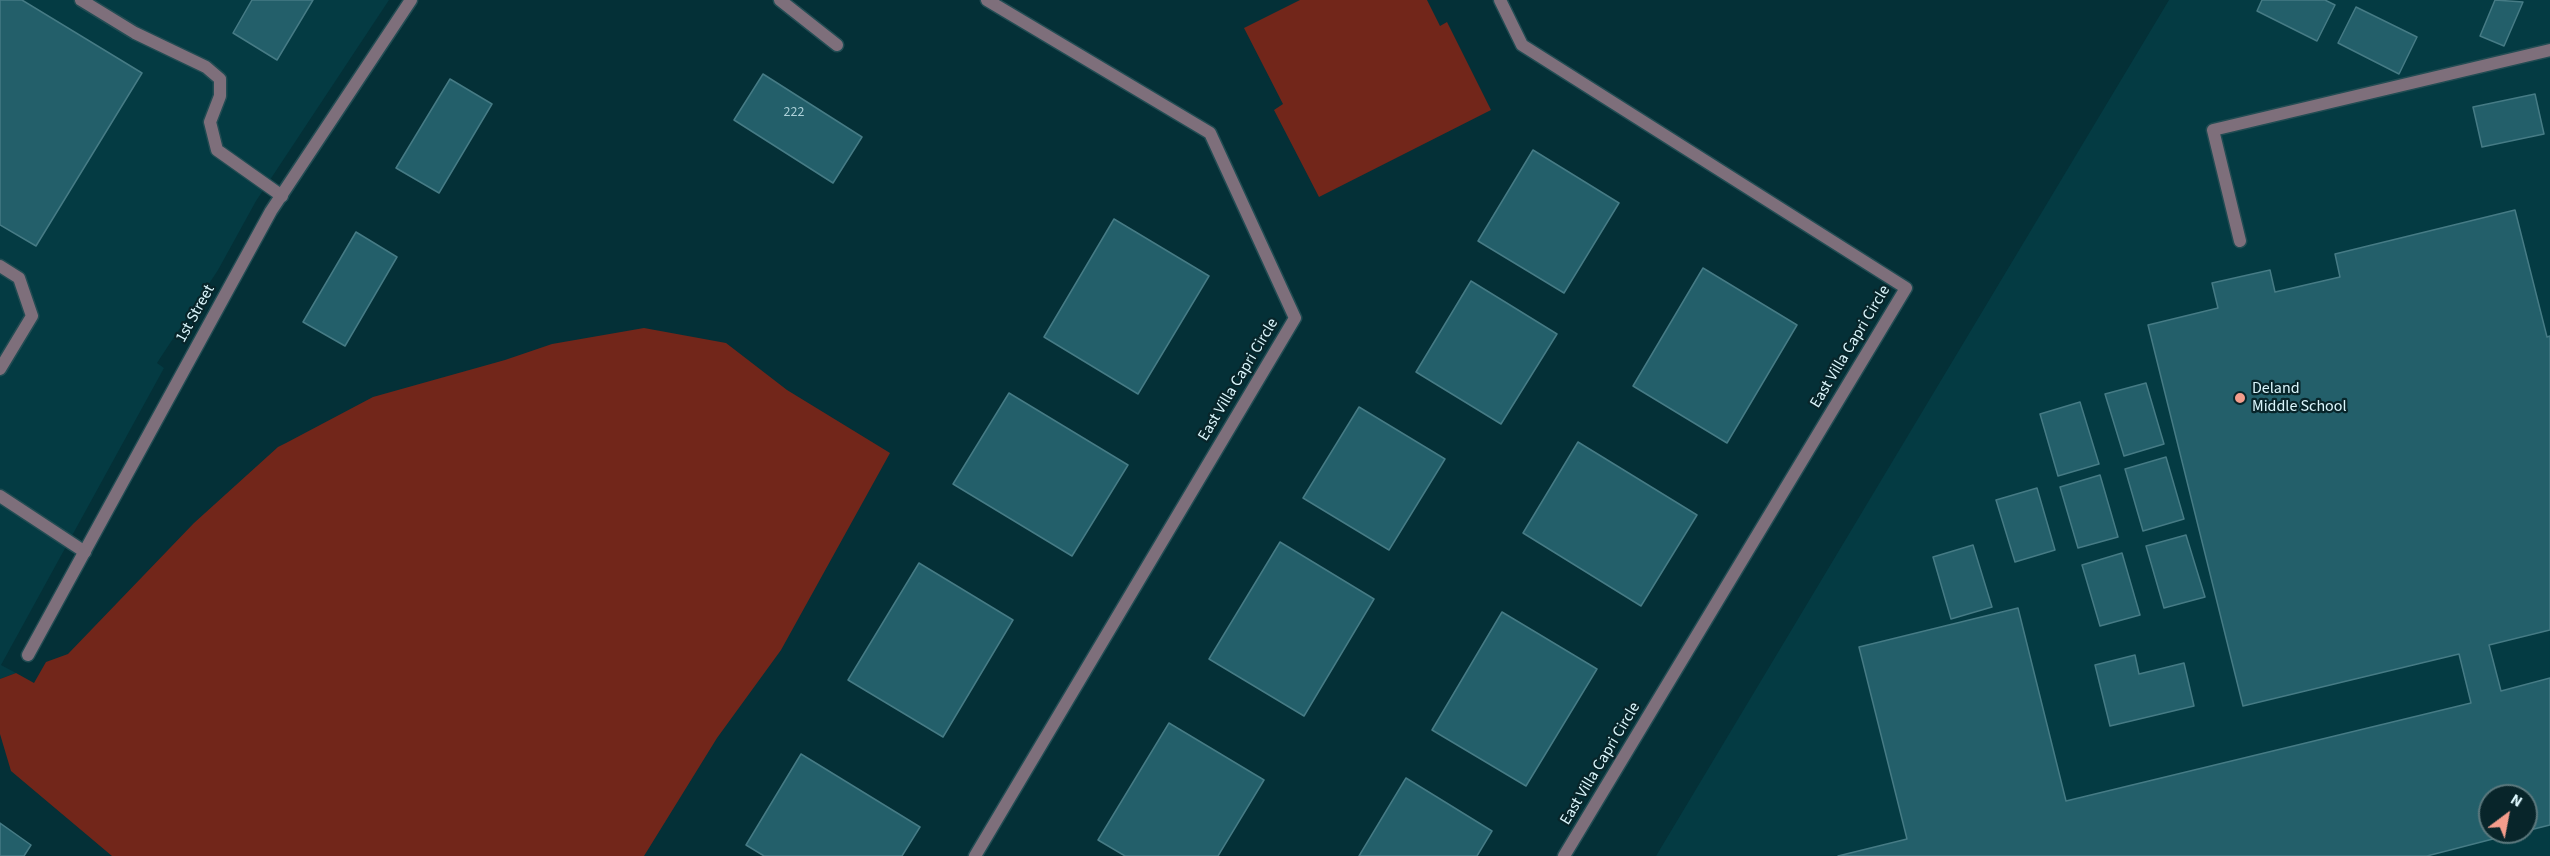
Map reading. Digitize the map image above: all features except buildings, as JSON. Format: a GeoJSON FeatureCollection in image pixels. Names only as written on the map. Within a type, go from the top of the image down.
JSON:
{"type":"FeatureCollection","features":[{"type":"Feature","properties":{"kind":"street"},"geometry":{"type":"LineString","coordinates":[[81,0],[135,33],[206,67],[220,79],[220,96],[210,122],[218,150],[282,196]]}},
{"type":"Feature","properties":{"kind":"street","name":"1st Street"},"geometry":{"type":"LineString","coordinates":[[28,656],[282,196],[411,0]]}},
{"type":"Feature","properties":{"kind":"street"},"geometry":{"type":"LineString","coordinates":[[780,0],[837,45]]}},
{"type":"Feature","properties":{"kind":"street","name":"East Villa Capri Circle"},"geometry":{"type":"LineString","coordinates":[[975,856],[1294,318],[1210,133],[987,0]]}},
{"type":"Feature","properties":{"kind":"street","name":"East Villa Capri Circle"},"geometry":{"type":"LineString","coordinates":[[1500,0],[1522,45],[1906,288],[1564,856]]}},
{"type":"Feature","properties":{"kind":"street"},"geometry":{"type":"LineString","coordinates":[[2240,241],[2212,130],[2550,50]]}},
{"type":"Feature","properties":{"kind":"street"},"geometry":{"type":"LineString","coordinates":[[0,266],[19,278],[32,316],[0,369]]}},
{"type":"Feature","properties":{"kind":"street"},"geometry":{"type":"LineString","coordinates":[[0,496],[85,552]]}},
{"type":"Feature","properties":{"kind":"shaded area"},"geometry":{"type":"Polygon","coordinates":[[[0,0],[389,0],[256,201],[218,270],[157,363],[164,368],[1,665],[16,673],[0,679],[0,0]]]}},
{"type":"Feature","properties":{"kind":"shaded area"},"geometry":{"type":"Polygon","coordinates":[[[1300,0],[1427,0],[1440,26],[1447,22],[1491,110],[1319,197],[1274,110],[1283,104],[1244,28],[1300,0]]]}},
{"type":"Feature","properties":{"kind":"shaded area","name":"Deland Middle School"},"geometry":{"type":"Polygon","coordinates":[[[2169,0],[2550,0],[2550,856],[1656,856],[2169,0]]]}},
{"type":"Feature","properties":{"kind":"shaded area"},"geometry":{"type":"Polygon","coordinates":[[[644,328],[726,343],[787,390],[890,453],[781,650],[717,738],[644,856],[112,856],[11,771],[0,734],[0,679],[16,673],[34,683],[46,662],[68,654],[194,523],[278,447],[373,397],[505,360],[552,344],[644,328]]]}},
{"type":"Feature","properties":{"kind":"place","name":"Deland Middle School"},"geometry":{"type":"Point","coordinates":[2240,398]}}]}
